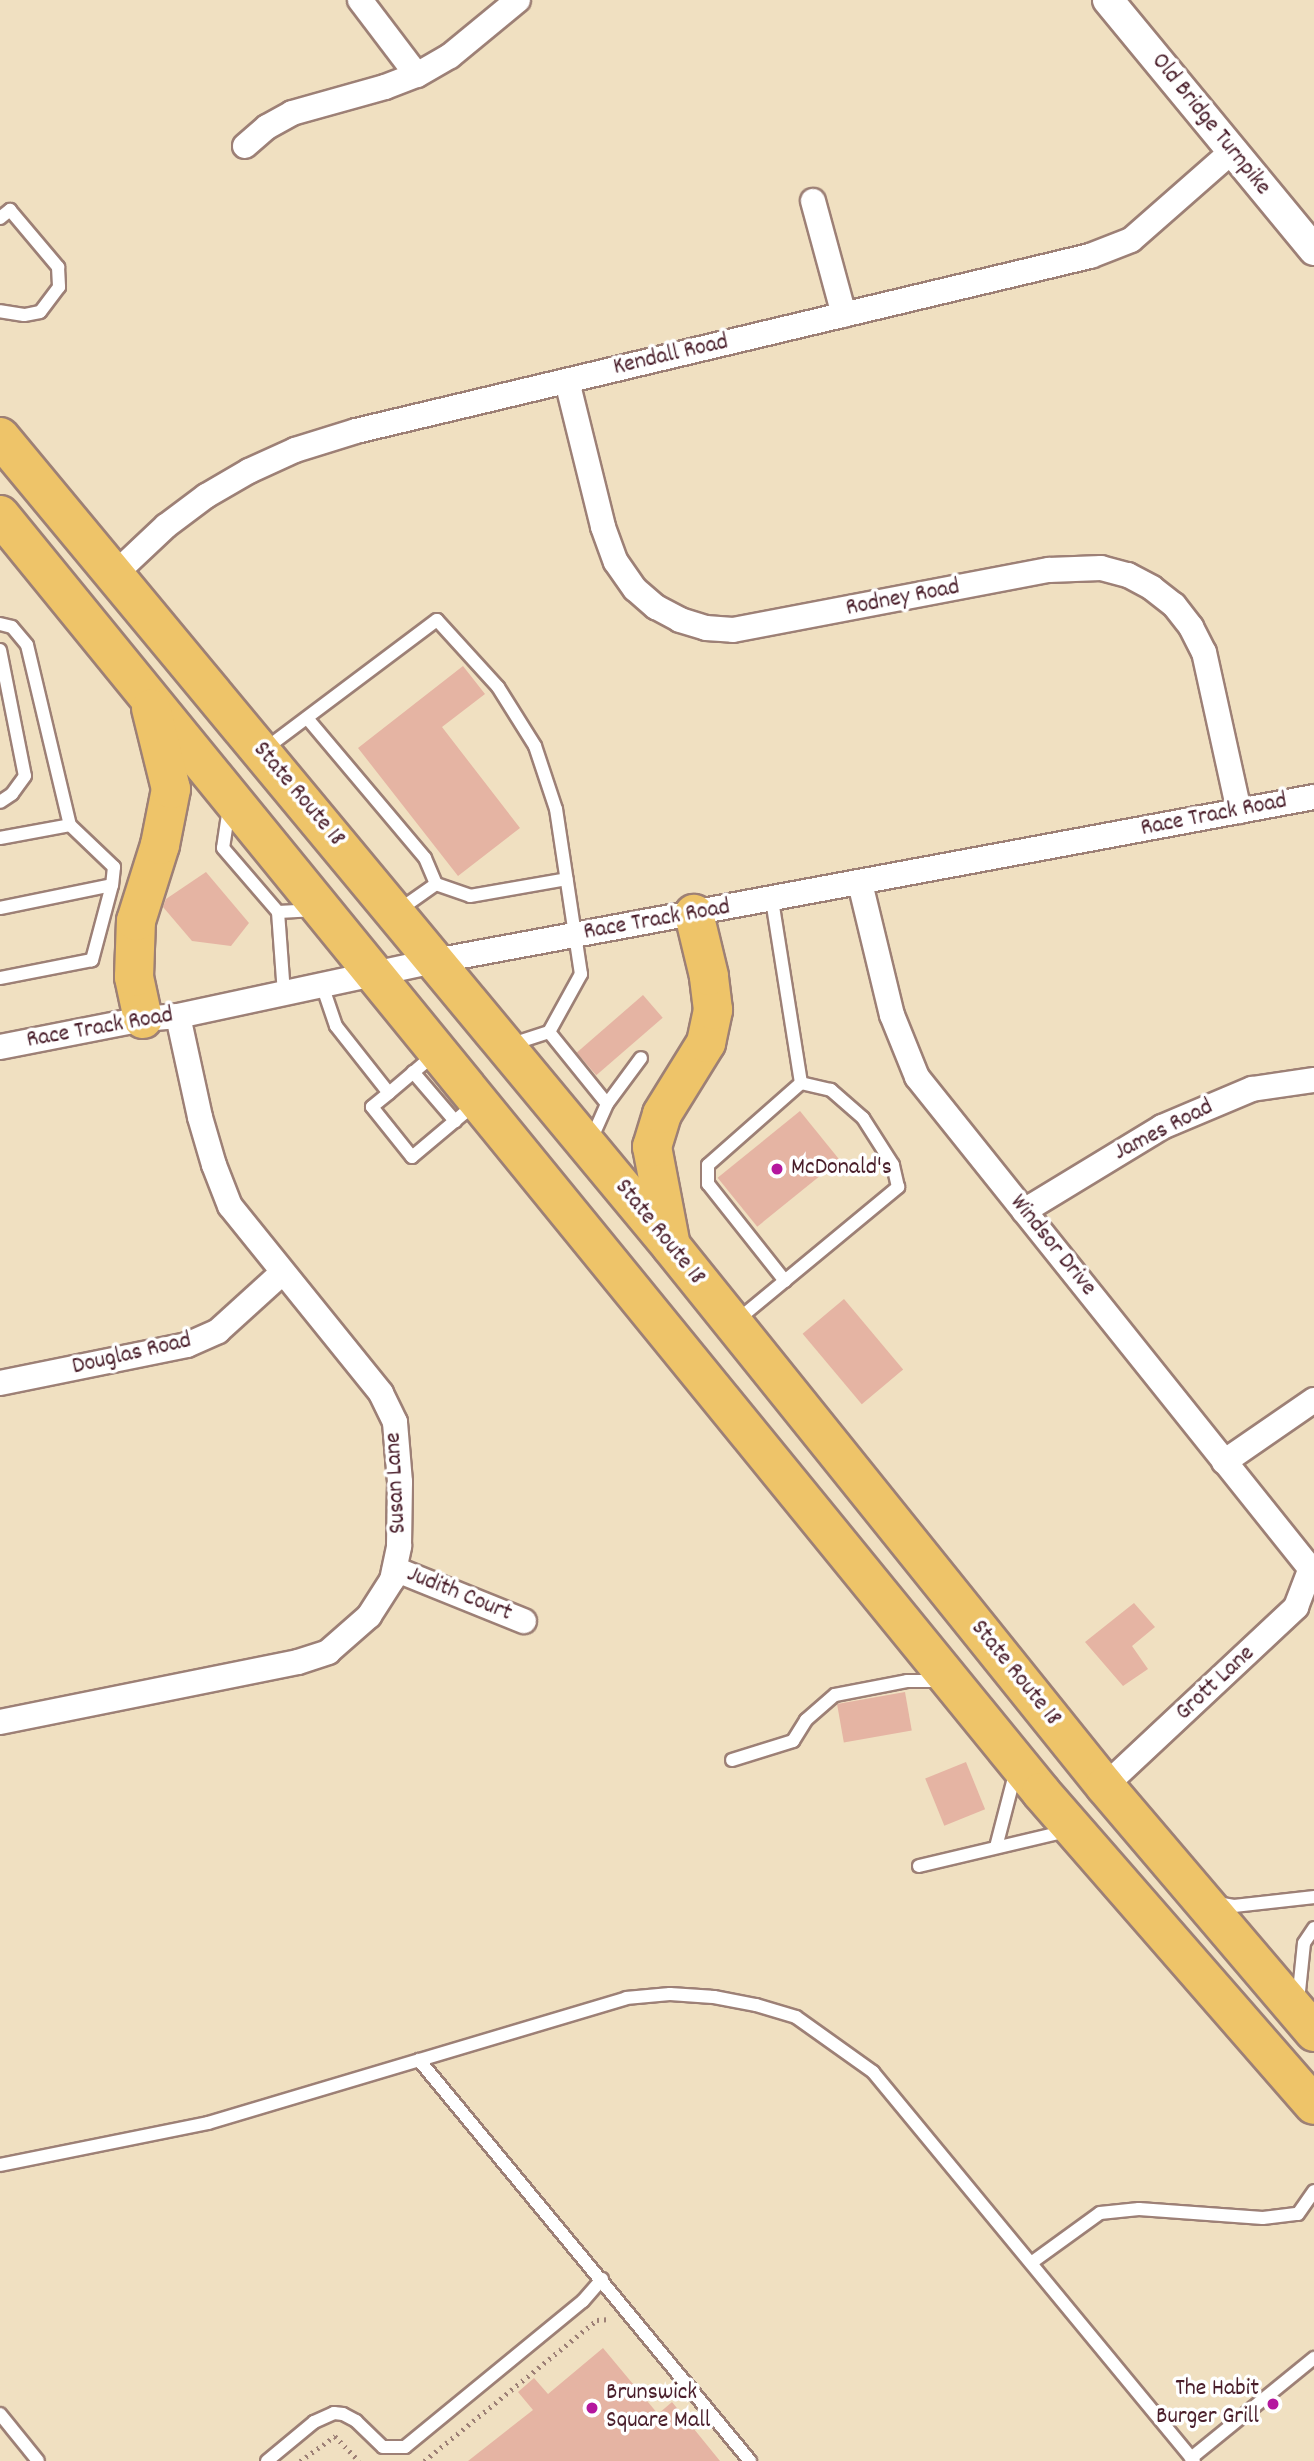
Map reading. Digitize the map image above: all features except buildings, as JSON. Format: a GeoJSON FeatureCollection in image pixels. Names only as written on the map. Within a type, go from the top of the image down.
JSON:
{"type":"FeatureCollection","features":[{"type":"Feature","properties":{"kind":"highway","name":"State Route 18"},"geometry":{"type":"LineString","coordinates":[[0,437],[671,1246],[1105,1786],[1306,2022]]}},
{"type":"Feature","properties":{"kind":"highway"},"geometry":{"type":"LineString","coordinates":[[4,526],[376,973],[426,1061],[467,1111],[1074,1830],[1313,2106]]}},
{"type":"Feature","properties":{"kind":"highway"},"geometry":{"type":"LineString","coordinates":[[148,696],[172,789],[160,845],[136,921],[134,977],[160,1017]]}},
{"type":"Feature","properties":{"kind":"highway"},"geometry":{"type":"LineString","coordinates":[[671,1246],[652,1147],[662,1114],[706,1042],[713,1010],[709,976],[694,914]]}},
{"type":"Feature","properties":{"kind":"street"},"geometry":{"type":"LineString","coordinates":[[360,0],[417,75]]}},
{"type":"Feature","properties":{"kind":"street"},"geometry":{"type":"LineString","coordinates":[[245,146],[267,127],[292,113],[385,87],[417,75],[450,56],[518,0]]}},
{"type":"Feature","properties":{"kind":"street","name":"Old Bridge Turnpike"},"geometry":{"type":"LineString","coordinates":[[1108,0],[1231,152],[1311,241]]}},
{"type":"Feature","properties":{"kind":"street","name":"Kendall Road"},"geometry":{"type":"LineString","coordinates":[[115,574],[166,526],[206,496],[249,471],[295,450],[356,431],[1090,256],[1131,240],[1231,152]]}},
{"type":"Feature","properties":{"kind":"street"},"geometry":{"type":"LineString","coordinates":[[813,201],[844,315]]}},
{"type":"Feature","properties":{"kind":"street","name":"Rodney Road"},"geometry":{"type":"LineString","coordinates":[[567,380],[603,527],[616,562],[635,589],[656,607],[680,620],[706,628],[733,630],[1049,570],[1101,568],[1128,575],[1152,588],[1174,605],[1191,627],[1204,652],[1239,811]]}},
{"type":"Feature","properties":{"kind":"street","name":"Race Track Road"},"geometry":{"type":"LineString","coordinates":[[0,1047],[284,993],[435,961],[1314,797]]}},
{"type":"Feature","properties":{"kind":"street","name":"Windsor Drive"},"geometry":{"type":"LineString","coordinates":[[860,883],[892,1015],[917,1077],[1312,1571]]}},
{"type":"Feature","properties":{"kind":"street","name":"Susan Lane"},"geometry":{"type":"LineString","coordinates":[[0,1722],[298,1662],[328,1652],[369,1615],[392,1580],[400,1546],[400,1482],[394,1422],[381,1392],[230,1206],[200,1117],[160,1017]]}},
{"type":"Feature","properties":{"kind":"street","name":"James Road"},"geometry":{"type":"LineString","coordinates":[[1024,1211],[1162,1127],[1252,1089],[1314,1080]]}},
{"type":"Feature","properties":{"kind":"street","name":"Douglas Road"},"geometry":{"type":"LineString","coordinates":[[0,1383],[187,1345],[218,1331],[282,1273]]}},
{"type":"Feature","properties":{"kind":"street"},"geometry":{"type":"LineString","coordinates":[[1224,1462],[1314,1400]]}},
{"type":"Feature","properties":{"kind":"street","name":"Judith Court"},"geometry":{"type":"LineString","coordinates":[[394,1569],[524,1621]]}},
{"type":"Feature","properties":{"kind":"street","name":"Grott Lane"},"geometry":{"type":"LineString","coordinates":[[1105,1786],[1296,1607],[1312,1571]]}},
{"type":"Feature","properties":{"kind":"lane"},"geometry":{"type":"LineString","coordinates":[[0,218],[10,209],[58,267],[59,287],[40,312],[24,315],[0,311]]}},
{"type":"Feature","properties":{"kind":"lane"},"geometry":{"type":"LineString","coordinates":[[262,751],[437,620],[498,687],[535,746],[556,809],[581,974],[549,1031],[505,1046]]}},
{"type":"Feature","properties":{"kind":"lane"},"geometry":{"type":"LineString","coordinates":[[0,624],[12,627],[27,645],[70,825],[114,867],[112,885],[92,960],[0,978]]}},
{"type":"Feature","properties":{"kind":"lane"},"geometry":{"type":"LineString","coordinates":[[0,650],[25,776],[12,794],[0,802]]}},
{"type":"Feature","properties":{"kind":"lane"},"geometry":{"type":"LineString","coordinates":[[307,718],[425,858],[436,884],[470,896],[567,879]]}},
{"type":"Feature","properties":{"kind":"lane"},"geometry":{"type":"LineString","coordinates":[[230,797],[223,848],[278,912],[284,993]]}},
{"type":"Feature","properties":{"kind":"lane"},"geometry":{"type":"LineString","coordinates":[[0,838],[70,825]]}},
{"type":"Feature","properties":{"kind":"lane"},"geometry":{"type":"LineString","coordinates":[[396,912],[436,884]]}},
{"type":"Feature","properties":{"kind":"lane"},"geometry":{"type":"LineString","coordinates":[[0,908],[112,885]]}},
{"type":"Feature","properties":{"kind":"lane"},"geometry":{"type":"LineString","coordinates":[[772,899],[801,1083]]}},
{"type":"Feature","properties":{"kind":"lane"},"geometry":{"type":"LineString","coordinates":[[278,912],[323,909]]}},
{"type":"Feature","properties":{"kind":"lane"},"geometry":{"type":"LineString","coordinates":[[322,985],[336,1026],[388,1093]]}},
{"type":"Feature","properties":{"kind":"lane"},"geometry":{"type":"LineString","coordinates":[[549,1031],[607,1104]]}},
{"type":"Feature","properties":{"kind":"lane"},"geometry":{"type":"LineString","coordinates":[[589,1147],[607,1104],[641,1058]]}},
{"type":"Feature","properties":{"kind":"lane"},"geometry":{"type":"LineString","coordinates":[[426,1061],[372,1107],[412,1157],[467,1111]]}},
{"type":"Feature","properties":{"kind":"lane"},"geometry":{"type":"LineString","coordinates":[[733,1324],[898,1188],[893,1165],[863,1118],[831,1090],[801,1083]]}},
{"type":"Feature","properties":{"kind":"lane"},"geometry":{"type":"LineString","coordinates":[[785,1282],[708,1184],[708,1165],[801,1083]]}},
{"type":"Feature","properties":{"kind":"lane"},"geometry":{"type":"LineString","coordinates":[[732,1760],[793,1741],[806,1720],[835,1695],[907,1681],[950,1680]]}},
{"type":"Feature","properties":{"kind":"lane"},"geometry":{"type":"LineString","coordinates":[[996,1847],[1018,1764]]}},
{"type":"Feature","properties":{"kind":"lane"},"geometry":{"type":"LineString","coordinates":[[919,1866],[1074,1830]]}},
{"type":"Feature","properties":{"kind":"lane"},"geometry":{"type":"LineString","coordinates":[[1205,1901],[1234,1906],[1314,1897]]}},
{"type":"Feature","properties":{"kind":"lane"},"geometry":{"type":"LineString","coordinates":[[1306,2022],[1304,1943],[1314,1928]]}},
{"type":"Feature","properties":{"kind":"lane"},"geometry":{"type":"LineString","coordinates":[[0,2165],[169,2133],[626,1998],[670,1994],[714,1997],[796,2017],[873,2072],[1193,2459],[1314,2358]]}},
{"type":"Feature","properties":{"kind":"lane"},"geometry":{"type":"LineString","coordinates":[[419,2060],[750,2461]]}},
{"type":"Feature","properties":{"kind":"lane"},"geometry":{"type":"LineString","coordinates":[[1031,2263],[1100,2213],[1139,2208],[1263,2218],[1298,2214],[1314,2191]]}},
{"type":"Feature","properties":{"kind":"lane"},"geometry":{"type":"LineString","coordinates":[[267,2461],[314,2422],[334,2413],[344,2414],[356,2421],[383,2446],[394,2449],[405,2447],[583,2301],[602,2279]]}},
{"type":"Feature","properties":{"kind":"lane"},"geometry":{"type":"LineString","coordinates":[[0,2414],[38,2461]]}},
{"type":"Feature","properties":{"kind":"path"},"geometry":{"type":"LineString","coordinates":[[424,2461],[597,2320],[610,2319],[618,2330]]}},
{"type":"Feature","properties":{"kind":"path"},"geometry":{"type":"LineString","coordinates":[[300,2461],[335,2436],[359,2461]]}},
{"type":"Feature","properties":{"kind":"place","name":"McDonald's"},"geometry":{"type":"Point","coordinates":[777,1169]}},
{"type":"Feature","properties":{"kind":"place","name":"The Habit Burger Grill"},"geometry":{"type":"Point","coordinates":[1273,2404]}},
{"type":"Feature","properties":{"kind":"place","name":"Brunswick Square Mall"},"geometry":{"type":"Point","coordinates":[592,2408]}}]}
